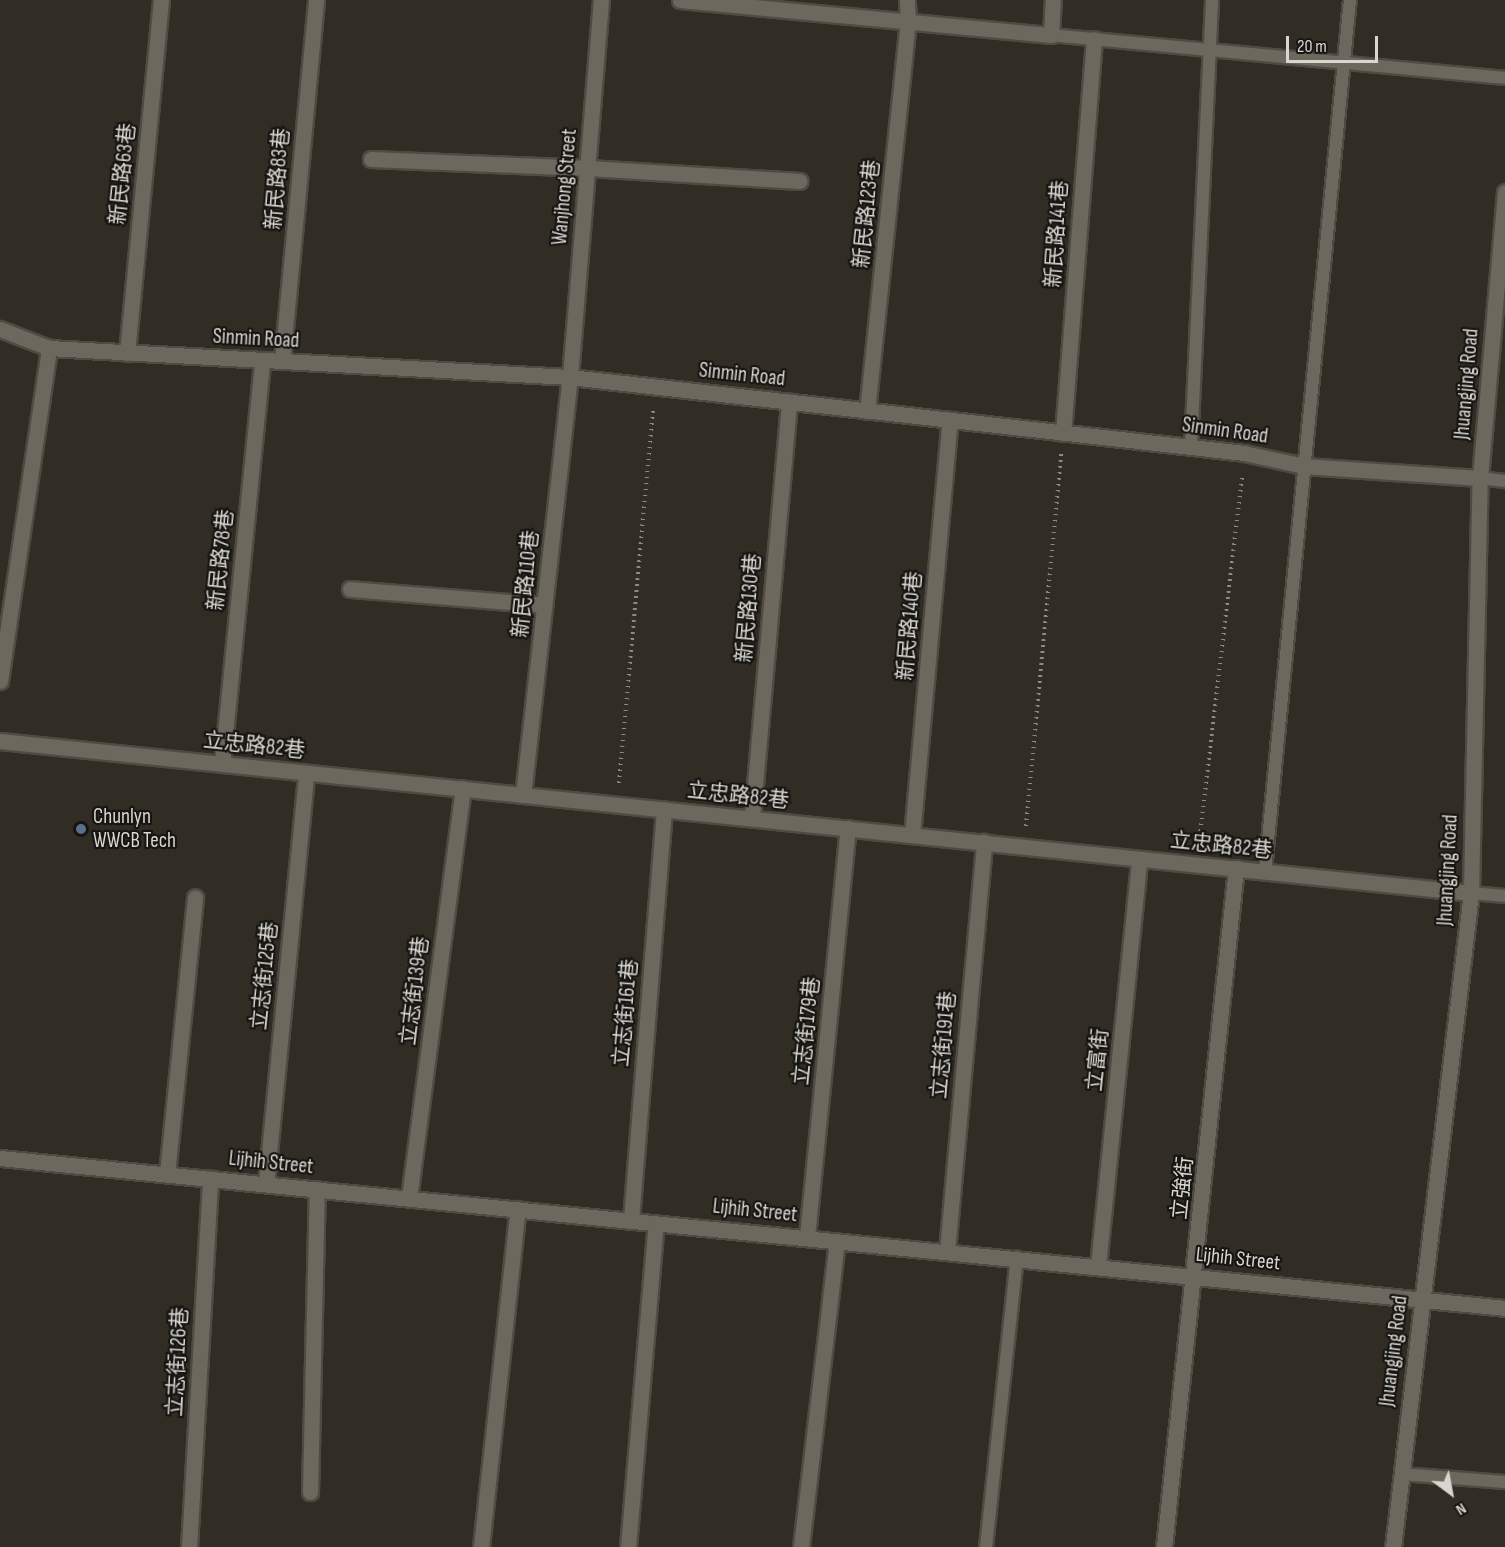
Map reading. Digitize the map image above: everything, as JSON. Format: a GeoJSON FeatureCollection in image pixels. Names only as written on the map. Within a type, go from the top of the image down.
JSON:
{"type":"FeatureCollection","features":[{"type":"Feature","properties":{"kind":"street","name":"新民路63巷"},"geometry":{"type":"LineString","coordinates":[[127,352],[161,0]]}},
{"type":"Feature","properties":{"kind":"street","name":"新民路83巷"},"geometry":{"type":"LineString","coordinates":[[282,361],[316,0]]}},
{"type":"Feature","properties":{"kind":"street","name":"Wanjhong Street"},"geometry":{"type":"LineString","coordinates":[[570,377],[601,0]]}},
{"type":"Feature","properties":{"kind":"street"},"geometry":{"type":"LineString","coordinates":[[680,0],[827,7],[908,21],[1051,35],[1053,0]]}},
{"type":"Feature","properties":{"kind":"street","name":"新民路123巷"},"geometry":{"type":"LineString","coordinates":[[867,411],[908,21],[908,0]]}},
{"type":"Feature","properties":{"kind":"street","name":"新民路141巷"},"geometry":{"type":"LineString","coordinates":[[1063,433],[1094,39]]}},
{"type":"Feature","properties":{"kind":"street"},"geometry":{"type":"LineString","coordinates":[[371,159],[588,168],[800,181]]}},
{"type":"Feature","properties":{"kind":"street","name":"Jhuangjing Road"},"geometry":{"type":"LineString","coordinates":[[1393,1547],[1471,893],[1480,478],[1505,192]]}},
{"type":"Feature","properties":{"kind":"street","name":"Sinmin Road"},"geometry":{"type":"LineString","coordinates":[[0,329],[10,336],[49,348],[570,377],[1244,453],[1304,466],[1480,478]]}},
{"type":"Feature","properties":{"kind":"street"},"geometry":{"type":"LineString","coordinates":[[0,681],[6,598],[49,348]]}},
{"type":"Feature","properties":{"kind":"street","name":"新民路78巷"},"geometry":{"type":"LineString","coordinates":[[222,764],[262,360]]}},
{"type":"Feature","properties":{"kind":"street","name":"新民路110巷"},"geometry":{"type":"LineString","coordinates":[[523,795],[570,377]]}},
{"type":"Feature","properties":{"kind":"street","name":"新民路130巷"},"geometry":{"type":"LineString","coordinates":[[752,818],[789,402]]}},
{"type":"Feature","properties":{"kind":"street","name":"新民路140巷"},"geometry":{"type":"LineString","coordinates":[[912,835],[950,420]]}},
{"type":"Feature","properties":{"kind":"street"},"geometry":{"type":"LineString","coordinates":[[350,590],[544,605]]}},
{"type":"Feature","properties":{"kind":"street","name":"立忠路82巷"},"geometry":{"type":"LineString","coordinates":[[0,741],[1471,893]]}},
{"type":"Feature","properties":{"kind":"street","name":"立志街125巷"},"geometry":{"type":"LineString","coordinates":[[266,1184],[306,773]]}},
{"type":"Feature","properties":{"kind":"street","name":"立志街139巷"},"geometry":{"type":"LineString","coordinates":[[410,1198],[463,789]]}},
{"type":"Feature","properties":{"kind":"street","name":"立志街161巷"},"geometry":{"type":"LineString","coordinates":[[631,1220],[664,809]]}},
{"type":"Feature","properties":{"kind":"street","name":"立志街179巷"},"geometry":{"type":"LineString","coordinates":[[807,1238],[848,828]]}},
{"type":"Feature","properties":{"kind":"street","name":"立志街191巷"},"geometry":{"type":"LineString","coordinates":[[947,1251],[984,842]]}},
{"type":"Feature","properties":{"kind":"street","name":"立富街"},"geometry":{"type":"LineString","coordinates":[[1098,1266],[1139,859]]}},
{"type":"Feature","properties":{"kind":"street","name":"立強街"},"geometry":{"type":"LineString","coordinates":[[1164,1547],[1195,1276],[1236,868]]}},
{"type":"Feature","properties":{"kind":"street"},"geometry":{"type":"LineString","coordinates":[[167,1174],[195,897]]}},
{"type":"Feature","properties":{"kind":"street","name":"Lijhih Street"},"geometry":{"type":"LineString","coordinates":[[0,1158],[1505,1308]]}},
{"type":"Feature","properties":{"kind":"street","name":"立志街126巷"},"geometry":{"type":"LineString","coordinates":[[189,1547],[210,1179]]}},
{"type":"Feature","properties":{"kind":"street"},"geometry":{"type":"LineString","coordinates":[[310,1492],[317,1189]]}},
{"type":"Feature","properties":{"kind":"street"},"geometry":{"type":"LineString","coordinates":[[481,1547],[518,1209]]}},
{"type":"Feature","properties":{"kind":"street"},"geometry":{"type":"LineString","coordinates":[[628,1547],[656,1223]]}},
{"type":"Feature","properties":{"kind":"street"},"geometry":{"type":"LineString","coordinates":[[801,1547],[837,1240]]}},
{"type":"Feature","properties":{"kind":"lane"},"geometry":{"type":"LineString","coordinates":[[1191,447],[1212,0]]}},
{"type":"Feature","properties":{"kind":"lane"},"geometry":{"type":"LineString","coordinates":[[1265,872],[1342,63],[1350,0]]}},
{"type":"Feature","properties":{"kind":"lane"},"geometry":{"type":"LineString","coordinates":[[1051,35],[1505,78]]}},
{"type":"Feature","properties":{"kind":"lane"},"geometry":{"type":"LineString","coordinates":[[1480,478],[1505,481]]}},
{"type":"Feature","properties":{"kind":"lane"},"geometry":{"type":"LineString","coordinates":[[1471,893],[1505,896]]}},
{"type":"Feature","properties":{"kind":"lane"},"geometry":{"type":"LineString","coordinates":[[986,1547],[1017,1258]]}},
{"type":"Feature","properties":{"kind":"lane"},"geometry":{"type":"LineString","coordinates":[[1401,1474],[1505,1482]]}},
{"type":"Feature","properties":{"kind":"path"},"geometry":{"type":"LineString","coordinates":[[617,805],[655,386]]}},
{"type":"Feature","properties":{"kind":"path"},"geometry":{"type":"LineString","coordinates":[[1024,847],[1063,433]]}},
{"type":"Feature","properties":{"kind":"path"},"geometry":{"type":"LineString","coordinates":[[1196,865],[1244,453]]}},
{"type":"Feature","properties":{"kind":"place","name":"Chunlyn WWCB Tech"},"geometry":{"type":"Point","coordinates":[81,829]}}]}
